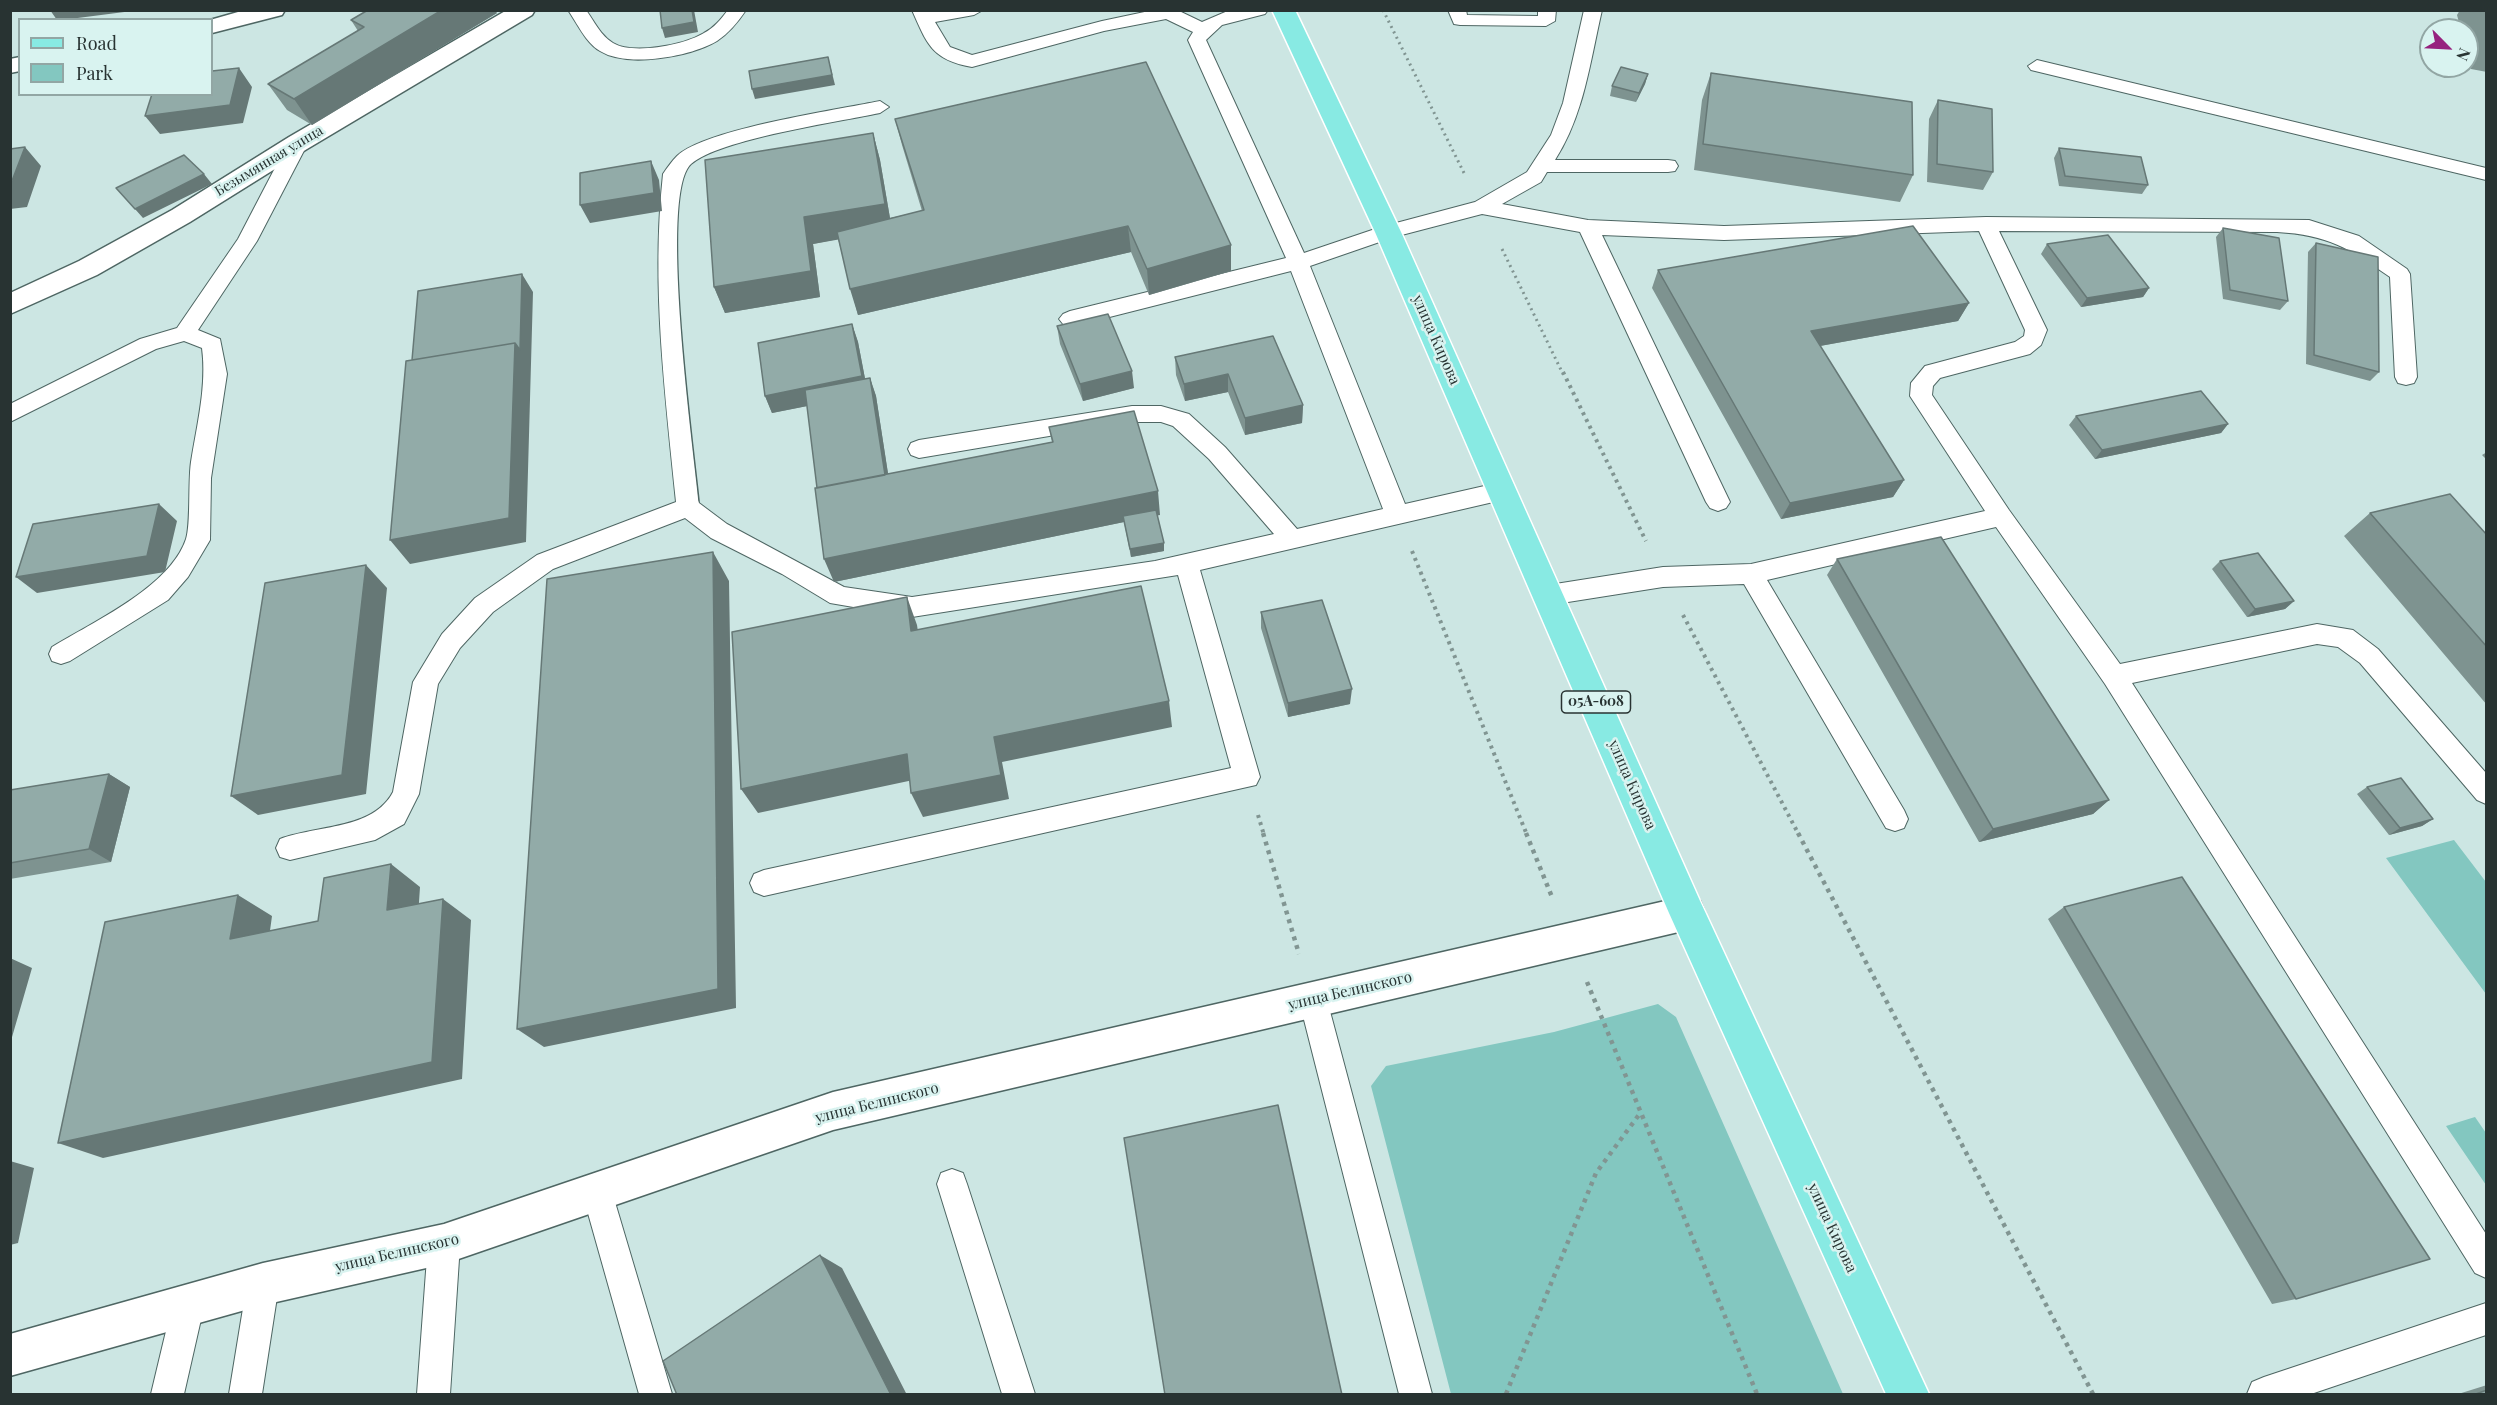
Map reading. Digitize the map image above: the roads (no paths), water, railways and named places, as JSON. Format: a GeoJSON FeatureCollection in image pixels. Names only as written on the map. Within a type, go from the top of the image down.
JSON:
{"type":"FeatureCollection","features":[{"type":"Feature","properties":{"kind":"main road","name":"улица Кирова"},"geometry":{"type":"LineString","coordinates":[[1283,10],[1388,232],[1687,913],[1908,1395]]}},
{"type":"Feature","properties":{"kind":"street"},"geometry":{"type":"LineString","coordinates":[[213,26],[274,10]]}},
{"type":"Feature","properties":{"kind":"street","name":"Безымянная улица"},"geometry":{"type":"LineString","coordinates":[[10,305],[88,268],[170,222],[298,143],[524,10]]}},
{"type":"Feature","properties":{"kind":"street","name":"улица Белинского"},"geometry":{"type":"LineString","coordinates":[[10,1355],[263,1284],[444,1244],[833,1111],[1687,913]]}},
{"type":"Feature","properties":{"kind":"lane"},"geometry":{"type":"LineString","coordinates":[[577,10],[606,47],[635,54],[675,49],[708,38],[729,23],[737,10]]}},
{"type":"Feature","properties":{"kind":"lane"},"geometry":{"type":"LineString","coordinates":[[974,10],[923,14],[941,52],[955,59],[972,61],[1102,26],[1168,12],[1202,29]]}},
{"type":"Feature","properties":{"kind":"lane"},"geometry":{"type":"LineString","coordinates":[[1259,10],[1220,14],[1202,29],[1197,40],[1298,262],[1397,514]]}},
{"type":"Feature","properties":{"kind":"lane"},"geometry":{"type":"LineString","coordinates":[[1457,10],[1460,20],[1546,21],[1547,10]]}},
{"type":"Feature","properties":{"kind":"lane"},"geometry":{"type":"LineString","coordinates":[[1070,318],[1298,262],[1388,232],[1482,207],[1534,177],[1561,135],[1572,103],[1593,10]]}},
{"type":"Feature","properties":{"kind":"lane"},"geometry":{"type":"LineString","coordinates":[[2037,66],[2487,174]]}},
{"type":"Feature","properties":{"kind":"lane"},"geometry":{"type":"LineString","coordinates":[[880,107],[721,141],[685,159],[673,174],[668,221],[669,318],[688,507],[719,531],[790,567],[839,596],[912,608],[1187,565],[1502,490]]}},
{"type":"Feature","properties":{"kind":"lane"},"geometry":{"type":"LineString","coordinates":[[185,333],[247,241],[298,143]]}},
{"type":"Feature","properties":{"kind":"lane"},"geometry":{"type":"LineString","coordinates":[[1542,166],[1668,166]]}},
{"type":"Feature","properties":{"kind":"lane"},"geometry":{"type":"LineString","coordinates":[[1482,207],[1587,227],[1633,231],[1724,233],[1986,224],[2309,227],[2352,240],[2400,274],[2406,377]]}},
{"type":"Feature","properties":{"kind":"lane"},"geometry":{"type":"LineString","coordinates":[[1986,224],[2036,330],[2033,340],[2022,348],[1933,372],[1922,383],[1921,396],[2001,517],[2114,676],[2487,1262]]}},
{"type":"Feature","properties":{"kind":"lane"},"geometry":{"type":"LineString","coordinates":[[1587,227],[1718,502]]}},
{"type":"Feature","properties":{"kind":"lane"},"geometry":{"type":"LineString","coordinates":[[10,414],[148,344],[185,333],[212,344],[216,374],[200,478],[198,540],[180,570],[159,592],[61,654]]}},
{"type":"Feature","properties":{"kind":"lane"},"geometry":{"type":"LineString","coordinates":[[919,449],[1095,422],[1132,414],[1161,414],[1181,420],[1216,453],[1293,540]]}},
{"type":"Feature","properties":{"kind":"lane"},"geometry":{"type":"LineString","coordinates":[[290,848],[375,828],[396,815],[406,794],[426,682],[451,641],[484,605],[545,562],[688,507]]}},
{"type":"Feature","properties":{"kind":"lane"},"geometry":{"type":"LineString","coordinates":[[1549,595],[1663,577],[1751,574],[2001,517]]}},
{"type":"Feature","properties":{"kind":"lane"},"geometry":{"type":"LineString","coordinates":[[765,883],[1205,783],[1247,777],[1187,565]]}},
{"type":"Feature","properties":{"kind":"lane"},"geometry":{"type":"LineString","coordinates":[[1751,574],[1895,819]]}},
{"type":"Feature","properties":{"kind":"lane"},"geometry":{"type":"LineString","coordinates":[[2114,676],[2317,634],[2344,637],[2369,656],[2487,792]]}},
{"type":"Feature","properties":{"kind":"lane"},"geometry":{"type":"LineString","coordinates":[[1313,1000],[1416,1395]]}},
{"type":"Feature","properties":{"kind":"lane"},"geometry":{"type":"LineString","coordinates":[[952,1184],[1019,1395]]}},
{"type":"Feature","properties":{"kind":"lane"},"geometry":{"type":"LineString","coordinates":[[597,1192],[656,1395]]}},
{"type":"Feature","properties":{"kind":"lane"},"geometry":{"type":"LineString","coordinates":[[433,1395],[444,1244]]}},
{"type":"Feature","properties":{"kind":"lane"},"geometry":{"type":"LineString","coordinates":[[245,1395],[263,1284]]}},
{"type":"Feature","properties":{"kind":"lane"},"geometry":{"type":"LineString","coordinates":[[167,1395],[188,1306]]}},
{"type":"Feature","properties":{"kind":"lane"},"geometry":{"type":"LineString","coordinates":[[2264,1395],[2487,1319]]}}]}
